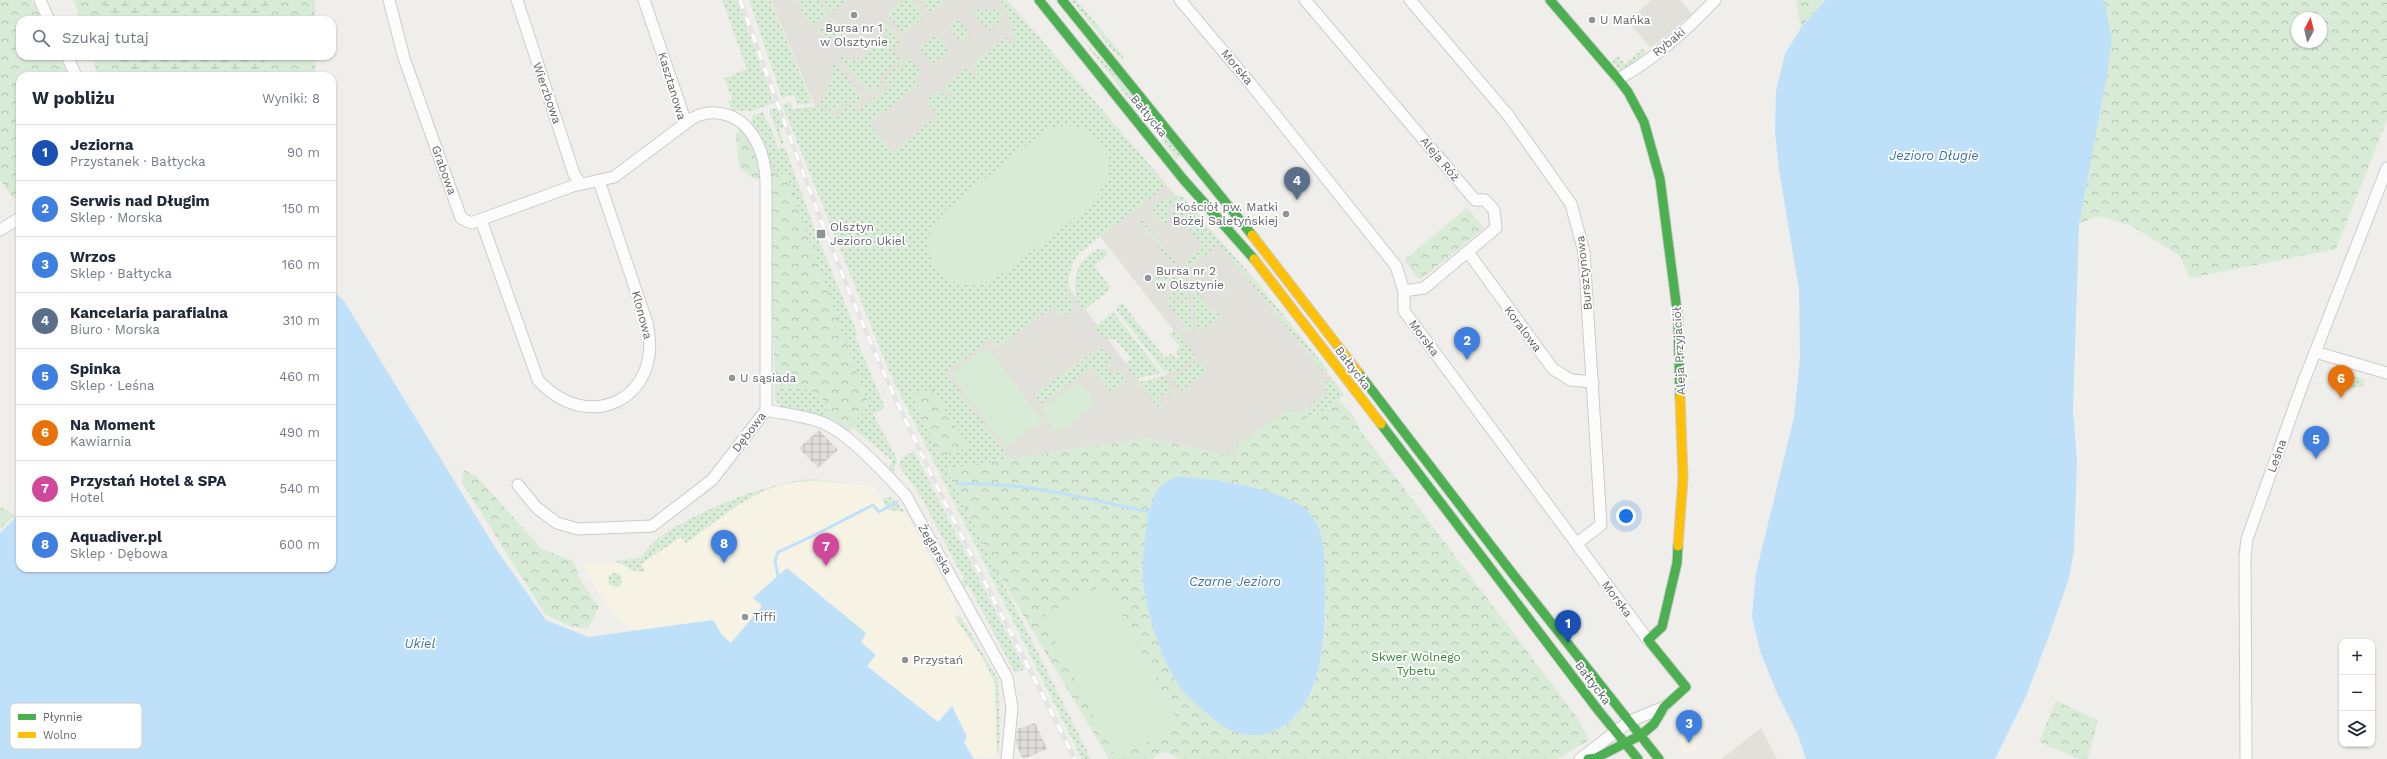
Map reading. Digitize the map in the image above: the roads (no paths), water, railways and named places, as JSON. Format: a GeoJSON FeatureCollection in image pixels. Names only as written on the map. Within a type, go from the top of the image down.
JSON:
{"type":"FeatureCollection","features":[{"type":"Feature","properties":{"kind":"main road","name":"Bałtycka"},"geometry":{"type":"LineString","coordinates":[[1039,0],[1183,179],[1256,262],[1288,302],[1638,759]]}},
{"type":"Feature","properties":{"kind":"main road","name":"Bałtycka"},"geometry":{"type":"LineString","coordinates":[[1062,0],[1266,252],[1512,573],[1659,759]]}},
{"type":"Feature","properties":{"kind":"main road","name":"Aleja Przyjaciół"},"geometry":{"type":"LineString","coordinates":[[1550,0],[1618,79],[1628,92],[1644,122],[1654,156],[1666,224],[1678,318],[1683,478],[1678,556],[1662,627],[1648,640]]}},
{"type":"Feature","properties":{"kind":"main road"},"geometry":{"type":"LineString","coordinates":[[1588,759],[1596,758],[1641,735],[1654,724],[1664,707],[1686,687],[1648,640]]}},
{"type":"Feature","properties":{"kind":"street"},"geometry":{"type":"LineString","coordinates":[[40,0],[47,16]]}},
{"type":"Feature","properties":{"kind":"street","name":"Grabowa"},"geometry":{"type":"LineString","coordinates":[[389,0],[404,58],[461,218],[471,223],[581,184]]}},
{"type":"Feature","properties":{"kind":"street","name":"Wierzbowa"},"geometry":{"type":"LineString","coordinates":[[517,0],[574,174],[581,184]]}},
{"type":"Feature","properties":{"kind":"street","name":"Kasztanowa"},"geometry":{"type":"LineString","coordinates":[[581,184],[614,177],[686,123],[644,0]]}},
{"type":"Feature","properties":{"kind":"street","name":"Morska"},"geometry":{"type":"LineString","coordinates":[[1180,0],[1250,83],[1396,266],[1404,291],[1404,311],[1648,640]]}},
{"type":"Feature","properties":{"kind":"street","name":"Aleja Róż"},"geometry":{"type":"LineString","coordinates":[[1305,0],[1475,200],[1485,200],[1494,210],[1496,228],[1424,288],[1404,291]]}},
{"type":"Feature","properties":{"kind":"street","name":"Bursztynowa"},"geometry":{"type":"LineString","coordinates":[[1410,0],[1508,115],[1571,204],[1584,252],[1601,525],[1578,544]]}},
{"type":"Feature","properties":{"kind":"street","name":"Rybaki"},"geometry":{"type":"LineString","coordinates":[[1618,79],[1637,68],[1690,24],[1715,0]]}},
{"type":"Feature","properties":{"kind":"street"},"geometry":{"type":"LineString","coordinates":[[69,60],[74,72]]}},
{"type":"Feature","properties":{"kind":"street","name":"Dębowa"},"geometry":{"type":"LineString","coordinates":[[518,485],[537,508],[557,523],[578,529],[652,526],[712,480],[766,410],[766,182],[763,156],[752,135],[735,117],[722,113],[706,113],[692,117],[686,123]]}},
{"type":"Feature","properties":{"kind":"street","name":"Leśna"},"geometry":{"type":"LineString","coordinates":[[2246,759],[2245,556],[2247,539],[2315,352],[2387,168]]}},
{"type":"Feature","properties":{"kind":"street","name":"Klonowa"},"geometry":{"type":"LineString","coordinates":[[481,220],[538,380],[551,393],[569,402],[590,407],[609,404],[628,394],[641,380],[649,360],[650,342],[647,323],[599,181]]}},
{"type":"Feature","properties":{"kind":"street"},"geometry":{"type":"LineString","coordinates":[[0,230],[16,220]]}},
{"type":"Feature","properties":{"kind":"street","name":"Koralowa"},"geometry":{"type":"LineString","coordinates":[[1468,252],[1553,369],[1571,380],[1593,382]]}},
{"type":"Feature","properties":{"kind":"street"},"geometry":{"type":"LineString","coordinates":[[2315,352],[2387,373]]}},
{"type":"Feature","properties":{"kind":"street","name":"Żeglarska"},"geometry":{"type":"LineString","coordinates":[[766,410],[816,420],[832,427],[884,471],[906,496],[1007,678],[1012,708],[1007,759]]}},
{"type":"Feature","properties":{"kind":"street"},"geometry":{"type":"LineString","coordinates":[[1580,759],[1630,721],[1664,707]]}},
{"type":"Feature","properties":{"kind":"water","name":"Jezioro Długie"},"geometry":{"type":"Polygon","coordinates":[[[1825,0],[2103,0],[2105,4],[2112,39],[2106,80],[2079,224],[2073,410],[2077,461],[2074,550],[2069,578],[2050,633],[2026,696],[1995,759],[1806,759],[1798,735],[1776,691],[1760,651],[1752,616],[1756,573],[1794,417],[1800,357],[1799,290],[1779,169],[1775,132],[1776,91],[1785,54],[1801,28],[1825,0]]]}},
{"type":"Feature","properties":{"kind":"water","name":"Ukiel"},"geometry":{"type":"Polygon","coordinates":[[[336,294],[344,301],[496,549],[546,620],[588,637],[713,620],[722,635],[731,643],[762,606],[753,598],[787,568],[866,633],[861,642],[876,655],[867,666],[938,722],[952,706],[967,737],[964,742],[974,759],[0,759],[0,533],[16,517],[16,572],[336,572],[336,294]]]}},
{"type":"Feature","properties":{"kind":"water","name":"Czarne Jezioro"},"geometry":{"type":"Polygon","coordinates":[[[1175,477],[1224,481],[1263,490],[1281,496],[1307,510],[1319,527],[1324,547],[1325,608],[1322,651],[1318,673],[1310,693],[1300,711],[1286,724],[1268,733],[1251,735],[1234,732],[1213,719],[1185,693],[1177,682],[1157,639],[1148,607],[1143,579],[1145,539],[1149,512],[1153,499],[1161,486],[1175,477]]]}},
{"type":"Feature","properties":{"kind":"waterway"},"geometry":{"type":"LineString","coordinates":[[957,484],[1006,485],[1030,488],[1150,512]]}},
{"type":"Feature","properties":{"kind":"waterway"},"geometry":{"type":"LineString","coordinates":[[778,576],[775,561],[778,552],[873,505],[879,512],[897,502]]}},
{"type":"Feature","properties":{"kind":"railway"},"geometry":{"type":"LineString","coordinates":[[740,0],[825,230],[881,366],[951,515],[1075,759]]}},
{"type":"Feature","properties":{"kind":"place","name":"Bursa nr 1 w Olsztynie"},"geometry":{"type":"Point","coordinates":[854,15]}},
{"type":"Feature","properties":{"kind":"place","name":"U Mańka"},"geometry":{"type":"Point","coordinates":[1592,20]}},
{"type":"Feature","properties":{"kind":"place","name":"Kancelaria parafialna"},"geometry":{"type":"Point","coordinates":[1297,200]}},
{"type":"Feature","properties":{"kind":"place","name":"Kościół pw. Matki Bożej Saletyńskiej"},"geometry":{"type":"Point","coordinates":[1286,214]}},
{"type":"Feature","properties":{"kind":"place","name":"Olsztyn Jezioro Ukiel"},"geometry":{"type":"Point","coordinates":[821,234]}},
{"type":"Feature","properties":{"kind":"place","name":"Bursa nr 2 w Olsztynie"},"geometry":{"type":"Point","coordinates":[1148,278]}},
{"type":"Feature","properties":{"kind":"place","name":"Serwis nad Długim"},"geometry":{"type":"Point","coordinates":[1467,360]}},
{"type":"Feature","properties":{"kind":"place","name":"U sąsiada"},"geometry":{"type":"Point","coordinates":[732,378]}},
{"type":"Feature","properties":{"kind":"place","name":"Na Moment"},"geometry":{"type":"Point","coordinates":[2341,398]}},
{"type":"Feature","properties":{"kind":"place","name":"Spinka"},"geometry":{"type":"Point","coordinates":[2316,459]}},
{"type":"Feature","properties":{"kind":"place","name":"Aquadiver.pl"},"geometry":{"type":"Point","coordinates":[724,563]}},
{"type":"Feature","properties":{"kind":"place","name":"Przystań Hotel & SPA"},"geometry":{"type":"Point","coordinates":[826,566]}},
{"type":"Feature","properties":{"kind":"place","name":"Tiffi"},"geometry":{"type":"Point","coordinates":[745,617]}},
{"type":"Feature","properties":{"kind":"place","name":"Jeziorna"},"geometry":{"type":"Point","coordinates":[1568,643]}},
{"type":"Feature","properties":{"kind":"place","name":"Przystań"},"geometry":{"type":"Point","coordinates":[905,660]}},
{"type":"Feature","properties":{"kind":"place","name":"Wrzos"},"geometry":{"type":"Point","coordinates":[1689,743]}},
{"type":"Feature","properties":{"kind":"park label","name":"Skwer Wolnego Tybetu"},"geometry":{"type":"Point","coordinates":[1416,664]}}]}
